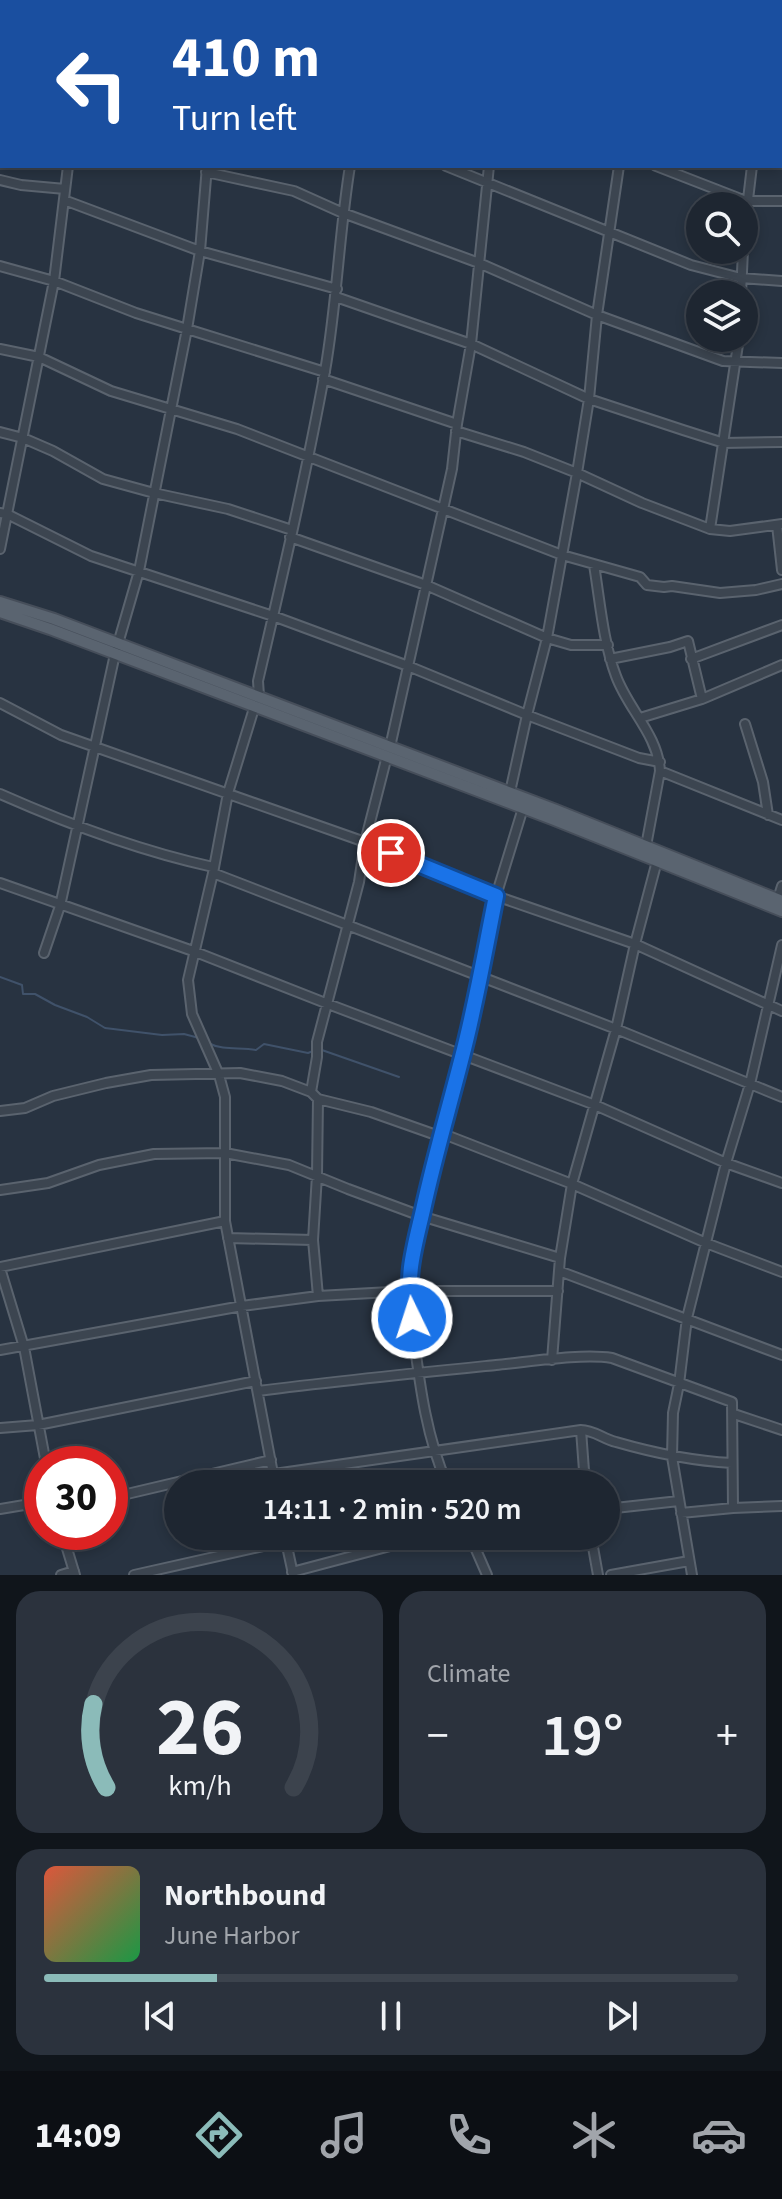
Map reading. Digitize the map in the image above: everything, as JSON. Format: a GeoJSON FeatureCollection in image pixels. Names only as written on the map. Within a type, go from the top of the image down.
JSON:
{"type":"FeatureCollection","features":[{"type":"Feature","properties":{"kind":"main road"},"geometry":{"type":"LineString","coordinates":[[0,602],[54,619],[117,649]]}},
{"type":"Feature","properties":{"kind":"main road"},"geometry":{"type":"LineString","coordinates":[[0,612],[117,649],[257,701],[782,911]]}},
{"type":"Feature","properties":{"kind":"main road"},"geometry":{"type":"LineString","coordinates":[[389,752],[510,792],[780,900]]}},
{"type":"Feature","properties":{"kind":"street"},"geometry":{"type":"LineString","coordinates":[[0,549],[3,514],[23,438],[54,281],[68,168]]}},
{"type":"Feature","properties":{"kind":"street"},"geometry":{"type":"LineString","coordinates":[[44,953],[60,906],[117,649],[139,571],[200,251],[206,168],[294,191],[343,213],[479,263],[597,315],[723,361],[782,363]]}},
{"type":"Feature","properties":{"kind":"street"},"geometry":{"type":"LineString","coordinates":[[273,1470],[225,1221],[225,1097],[219,1075],[199,1031],[189,999],[188,980],[228,793],[257,701],[258,681],[309,456],[336,293],[350,168]]}},
{"type":"Feature","properties":{"kind":"street"},"geometry":{"type":"LineString","coordinates":[[451,168],[663,255],[741,278],[782,281]]}},
{"type":"Feature","properties":{"kind":"street"},"geometry":{"type":"LineString","coordinates":[[318,1296],[313,1240],[317,1175],[314,1095],[317,1042],[359,882],[365,842],[445,508],[471,344],[489,168]]}},
{"type":"Feature","properties":{"kind":"street"},"geometry":{"type":"LineString","coordinates":[[510,792],[547,638],[577,473],[619,168]]}},
{"type":"Feature","properties":{"kind":"street"},"geometry":{"type":"LineString","coordinates":[[661,168],[723,192]]}},
{"type":"Feature","properties":{"kind":"street"},"geometry":{"type":"LineString","coordinates":[[748,192],[752,168]]}},
{"type":"Feature","properties":{"kind":"street"},"geometry":{"type":"LineString","coordinates":[[0,180],[65,189]]}},
{"type":"Feature","properties":{"kind":"street"},"geometry":{"type":"LineString","coordinates":[[64,200],[200,251],[336,293],[471,344],[589,399],[724,443],[782,442]]}},
{"type":"Feature","properties":{"kind":"street"},"geometry":{"type":"LineString","coordinates":[[758,201],[782,201]]}},
{"type":"Feature","properties":{"kind":"street"},"geometry":{"type":"LineString","coordinates":[[741,278],[742,264]]}},
{"type":"Feature","properties":{"kind":"street"},"geometry":{"type":"LineString","coordinates":[[0,266],[54,281],[136,313],[324,375],[577,473],[642,503],[710,529],[730,531],[779,524],[782,570]]}},
{"type":"Feature","properties":{"kind":"street"},"geometry":{"type":"LineString","coordinates":[[0,349],[39,357],[111,391],[237,429],[562,555],[640,577],[647,585],[720,593],[782,584]]}},
{"type":"Feature","properties":{"kind":"street"},"geometry":{"type":"LineString","coordinates":[[710,529],[736,352]]}},
{"type":"Feature","properties":{"kind":"street"},"geometry":{"type":"LineString","coordinates":[[0,432],[53,451],[103,479],[228,509],[426,585],[547,638],[571,645],[608,645]]}},
{"type":"Feature","properties":{"kind":"street"},"geometry":{"type":"LineString","coordinates":[[3,514],[91,556],[273,616],[408,666],[660,766],[782,820]]}},
{"type":"Feature","properties":{"kind":"street"},"geometry":{"type":"LineString","coordinates":[[594,565],[616,678],[654,743],[660,766],[646,846]]}},
{"type":"Feature","properties":{"kind":"street"},"geometry":{"type":"LineString","coordinates":[[691,659],[782,625]]}},
{"type":"Feature","properties":{"kind":"street"},"geometry":{"type":"LineString","coordinates":[[610,659],[688,641],[702,699]]}},
{"type":"Feature","properties":{"kind":"street"},"geometry":{"type":"LineString","coordinates":[[640,718],[702,699],[782,665]]}},
{"type":"Feature","properties":{"kind":"street"},"geometry":{"type":"LineString","coordinates":[[0,703],[61,735],[365,842],[496,896],[635,944],[782,1011]]}},
{"type":"Feature","properties":{"kind":"street"},"geometry":{"type":"LineString","coordinates":[[745,724],[763,782],[768,815]]}},
{"type":"Feature","properties":{"kind":"street"},"geometry":{"type":"LineString","coordinates":[[0,794],[77,828],[213,870],[782,1097]]}},
{"type":"Feature","properties":{"kind":"street"},"geometry":{"type":"LineString","coordinates":[[441,1470],[434,1452],[418,1373],[408,1291],[411,1258],[440,1134],[463,1055],[496,896],[523,808]]}},
{"type":"Feature","properties":{"kind":"street"},"geometry":{"type":"LineString","coordinates":[[552,1360],[560,1258],[572,1184],[616,1029],[657,861]]}},
{"type":"Feature","properties":{"kind":"street"},"geometry":{"type":"LineString","coordinates":[[0,883],[193,951],[595,1105],[726,1163],[782,1183]]}},
{"type":"Feature","properties":{"kind":"street"},"geometry":{"type":"LineString","coordinates":[[780,900],[782,886]]}},
{"type":"Feature","properties":{"kind":"street"},"geometry":{"type":"LineString","coordinates":[[692,1575],[672,1457],[673,1413],[687,1318],[726,1163],[750,1084],[782,945]]}},
{"type":"Feature","properties":{"kind":"street"},"geometry":{"type":"LineString","coordinates":[[0,1111],[25,1108],[79,1089],[151,1075],[257,1075],[440,1134],[572,1184],[706,1243],[782,1272]]}},
{"type":"Feature","properties":{"kind":"street"},"geometry":{"type":"LineString","coordinates":[[0,1190],[48,1183],[99,1165],[154,1154],[225,1153],[289,1165],[421,1216],[560,1258]]}},
{"type":"Feature","properties":{"kind":"street"},"geometry":{"type":"LineString","coordinates":[[42,1446],[24,1347],[0,1268],[225,1221]]}},
{"type":"Feature","properties":{"kind":"street"},"geometry":{"type":"LineString","coordinates":[[228,1238],[313,1240]]}},
{"type":"Feature","properties":{"kind":"street"},"geometry":{"type":"LineString","coordinates":[[559,1271],[782,1355]]}},
{"type":"Feature","properties":{"kind":"street"},"geometry":{"type":"LineString","coordinates":[[0,1350],[242,1306],[318,1296],[408,1291],[558,1291]]}},
{"type":"Feature","properties":{"kind":"street"},"geometry":{"type":"LineString","coordinates":[[258,1391],[552,1360],[612,1358],[732,1402],[733,1508]]}},
{"type":"Feature","properties":{"kind":"street"},"geometry":{"type":"LineString","coordinates":[[0,1428],[38,1425],[256,1381]]}},
{"type":"Feature","properties":{"kind":"street"},"geometry":{"type":"LineString","coordinates":[[734,1414],[782,1430]]}},
{"type":"Feature","properties":{"kind":"street"},"geometry":{"type":"LineString","coordinates":[[581,1430],[584,1470]]}},
{"type":"Feature","properties":{"kind":"street"},"geometry":{"type":"LineString","coordinates":[[303,1470],[581,1430],[672,1457],[732,1463]]}},
{"type":"Feature","properties":{"kind":"street"},"geometry":{"type":"LineString","coordinates":[[128,1494],[271,1460]]}},
{"type":"Feature","properties":{"kind":"street"},"geometry":{"type":"LineString","coordinates":[[620,1507],[679,1501]]}},
{"type":"Feature","properties":{"kind":"street"},"geometry":{"type":"LineString","coordinates":[[0,1509],[24,1505]]}},
{"type":"Feature","properties":{"kind":"street"},"geometry":{"type":"LineString","coordinates":[[681,1513],[782,1506]]}},
{"type":"Feature","properties":{"kind":"street"},"geometry":{"type":"LineString","coordinates":[[61,1575],[75,1573],[68,1550]]}},
{"type":"Feature","properties":{"kind":"street"},"geometry":{"type":"LineString","coordinates":[[134,1575],[239,1550]]}},
{"type":"Feature","properties":{"kind":"street"},"geometry":{"type":"LineString","coordinates":[[288,1550],[293,1573],[377,1550]]}},
{"type":"Feature","properties":{"kind":"street"},"geometry":{"type":"LineString","coordinates":[[476,1550],[487,1575]]}},
{"type":"Feature","properties":{"kind":"street"},"geometry":{"type":"LineString","coordinates":[[594,1550],[598,1575]]}},
{"type":"Feature","properties":{"kind":"street"},"geometry":{"type":"LineString","coordinates":[[611,1575],[689,1561]]}},
{"type":"Feature","properties":{"kind":"waterway"},"geometry":{"type":"LineString","coordinates":[[0,977],[22,985],[23,994],[35,994],[105,1028],[199,1038]]}},
{"type":"Feature","properties":{"kind":"waterway"},"geometry":{"type":"LineString","coordinates":[[208,1043],[226,1048],[256,1050],[264,1044],[308,1053],[313,1051]]}},
{"type":"Feature","properties":{"kind":"waterway"},"geometry":{"type":"LineString","coordinates":[[319,1049],[399,1077]]}},
{"type":"Feature","properties":{"kind":"route"},"geometry":{"type":"LineString","coordinates":[[391,853],[496,896],[463,1055],[439,1136],[409,1271],[412,1318]]}}]}
